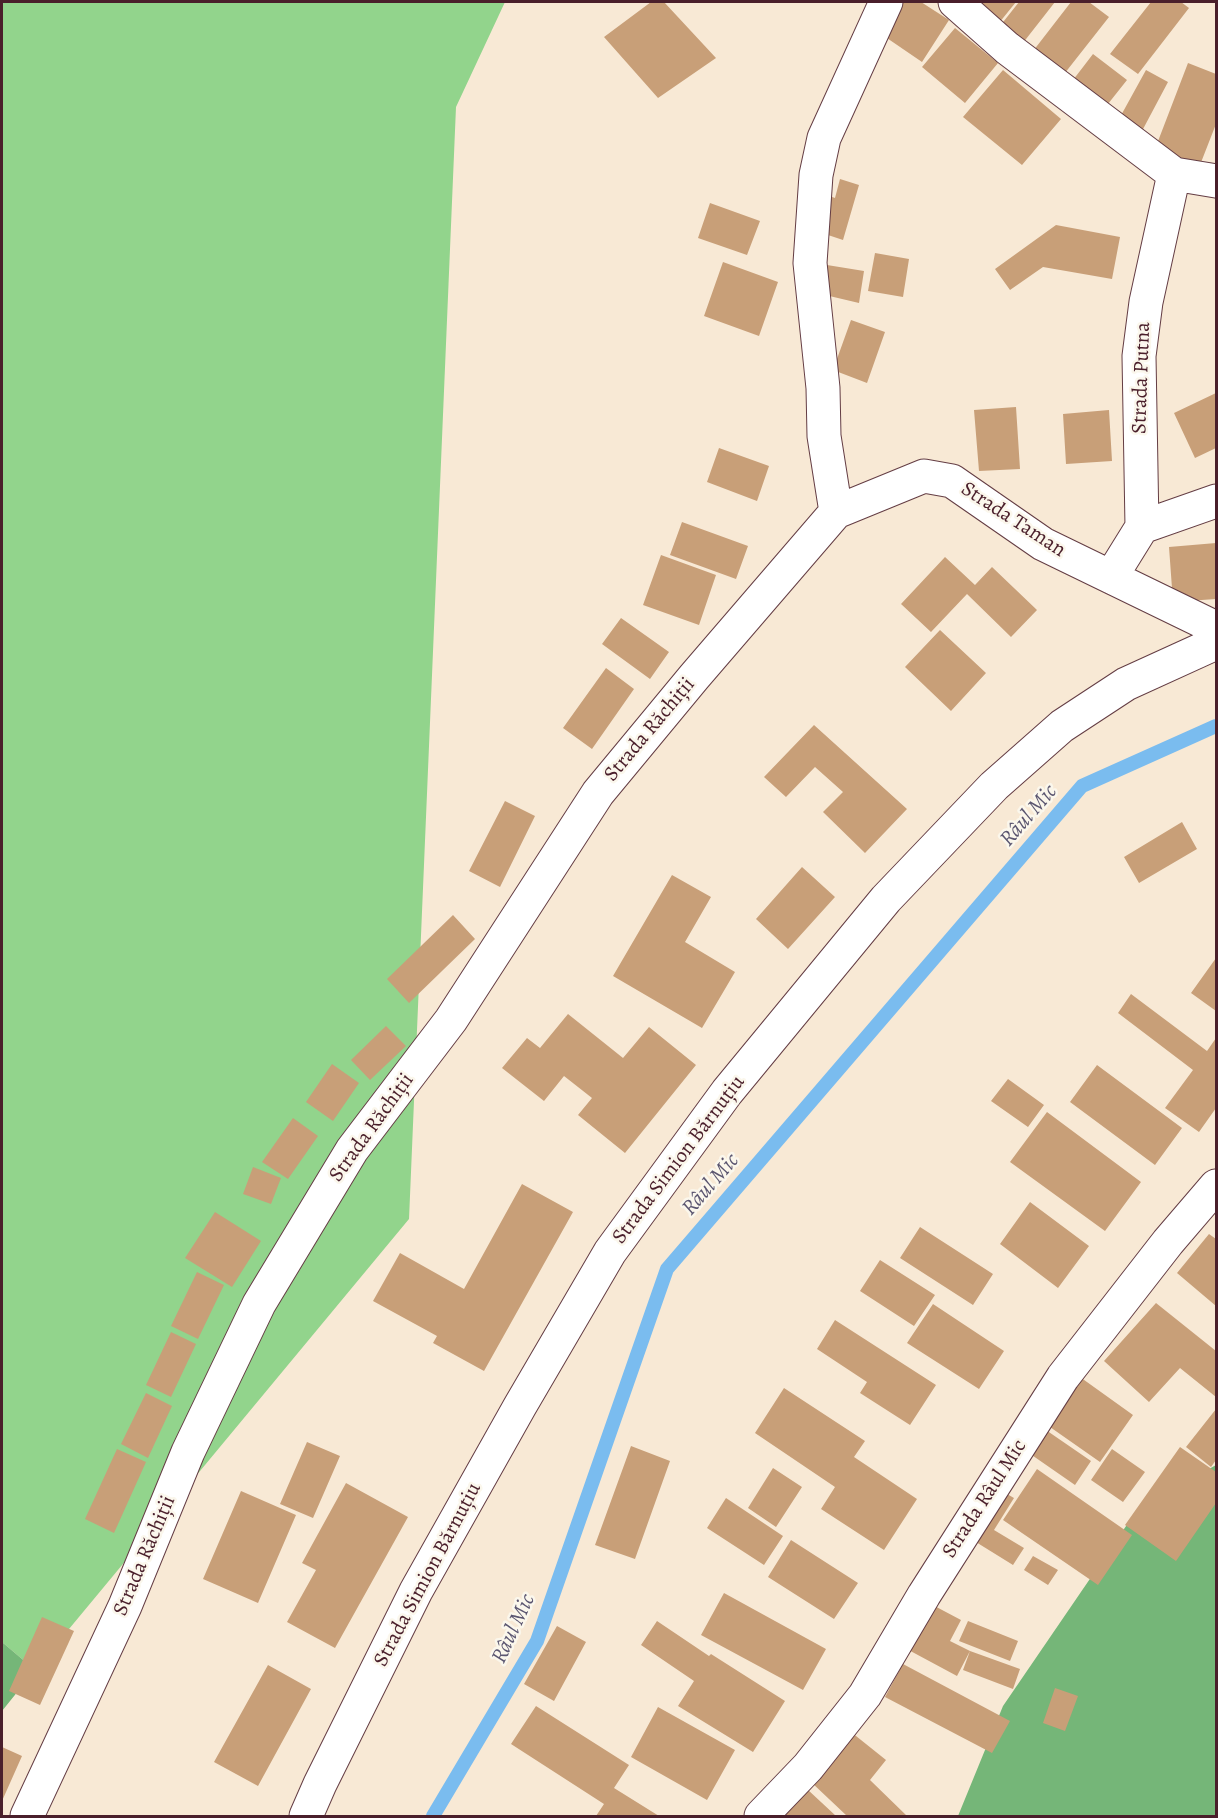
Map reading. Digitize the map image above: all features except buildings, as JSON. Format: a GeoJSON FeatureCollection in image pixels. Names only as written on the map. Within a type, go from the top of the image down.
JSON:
{"type":"FeatureCollection","features":[{"type":"Feature","properties":{"kind":"street"},"geometry":{"type":"LineString","coordinates":[[836,512],[824,436],[823,388],[810,263],[816,175],[824,138],[886,2]]}},
{"type":"Feature","properties":{"kind":"street"},"geometry":{"type":"LineString","coordinates":[[955,2],[1007,48],[1174,174],[1216,182]]}},
{"type":"Feature","properties":{"kind":"street","name":"Strada Putna"},"geometry":{"type":"LineString","coordinates":[[1142,527],[1139,356],[1146,302],[1174,174]]}},
{"type":"Feature","properties":{"kind":"street","name":"Strada Taman"},"geometry":{"type":"LineString","coordinates":[[836,512],[924,476],[952,481],[1043,544],[1216,628]]}},
{"type":"Feature","properties":{"kind":"street"},"geometry":{"type":"LineString","coordinates":[[1111,577],[1142,527],[1216,501]]}},
{"type":"Feature","properties":{"kind":"street","name":"Strada Răchiții"},"geometry":{"type":"LineString","coordinates":[[27,1816],[125,1606],[189,1452],[259,1304],[351,1150],[451,1020],[598,794],[694,676],[836,512]]}},
{"type":"Feature","properties":{"kind":"street","name":"Strada Simion Bărnuțiu"},"geometry":{"type":"LineString","coordinates":[[306,1816],[416,1591],[592,1282],[610,1252],[727,1092],[886,899],[994,786],[1062,726],[1126,684],[1216,643]]}},
{"type":"Feature","properties":{"kind":"street","name":"Strada Râul Mic"},"geometry":{"type":"LineString","coordinates":[[761,1816],[808,1767],[865,1695],[924,1595],[1063,1377],[1168,1242],[1216,1186]]}},
{"type":"Feature","properties":{"kind":"green space"},"geometry":{"type":"Polygon","coordinates":[[[2,2],[505,2],[456,107],[409,1219],[35,1670],[2,1642],[2,2]]]}},
{"type":"Feature","properties":{"kind":"green space"},"geometry":{"type":"Polygon","coordinates":[[[1216,1465],[1216,1816],[958,1816],[1003,1706],[1137,1510],[1216,1465]]]}},
{"type":"Feature","properties":{"kind":"green space"},"geometry":{"type":"Polygon","coordinates":[[[2,1642],[35,1670],[2,1711],[2,1642]]]}},
{"type":"Feature","properties":{"kind":"waterway","name":"Râul Mic"},"geometry":{"type":"LineString","coordinates":[[433,1816],[537,1641],[667,1269],[1082,786],[1216,726]]}}]}
